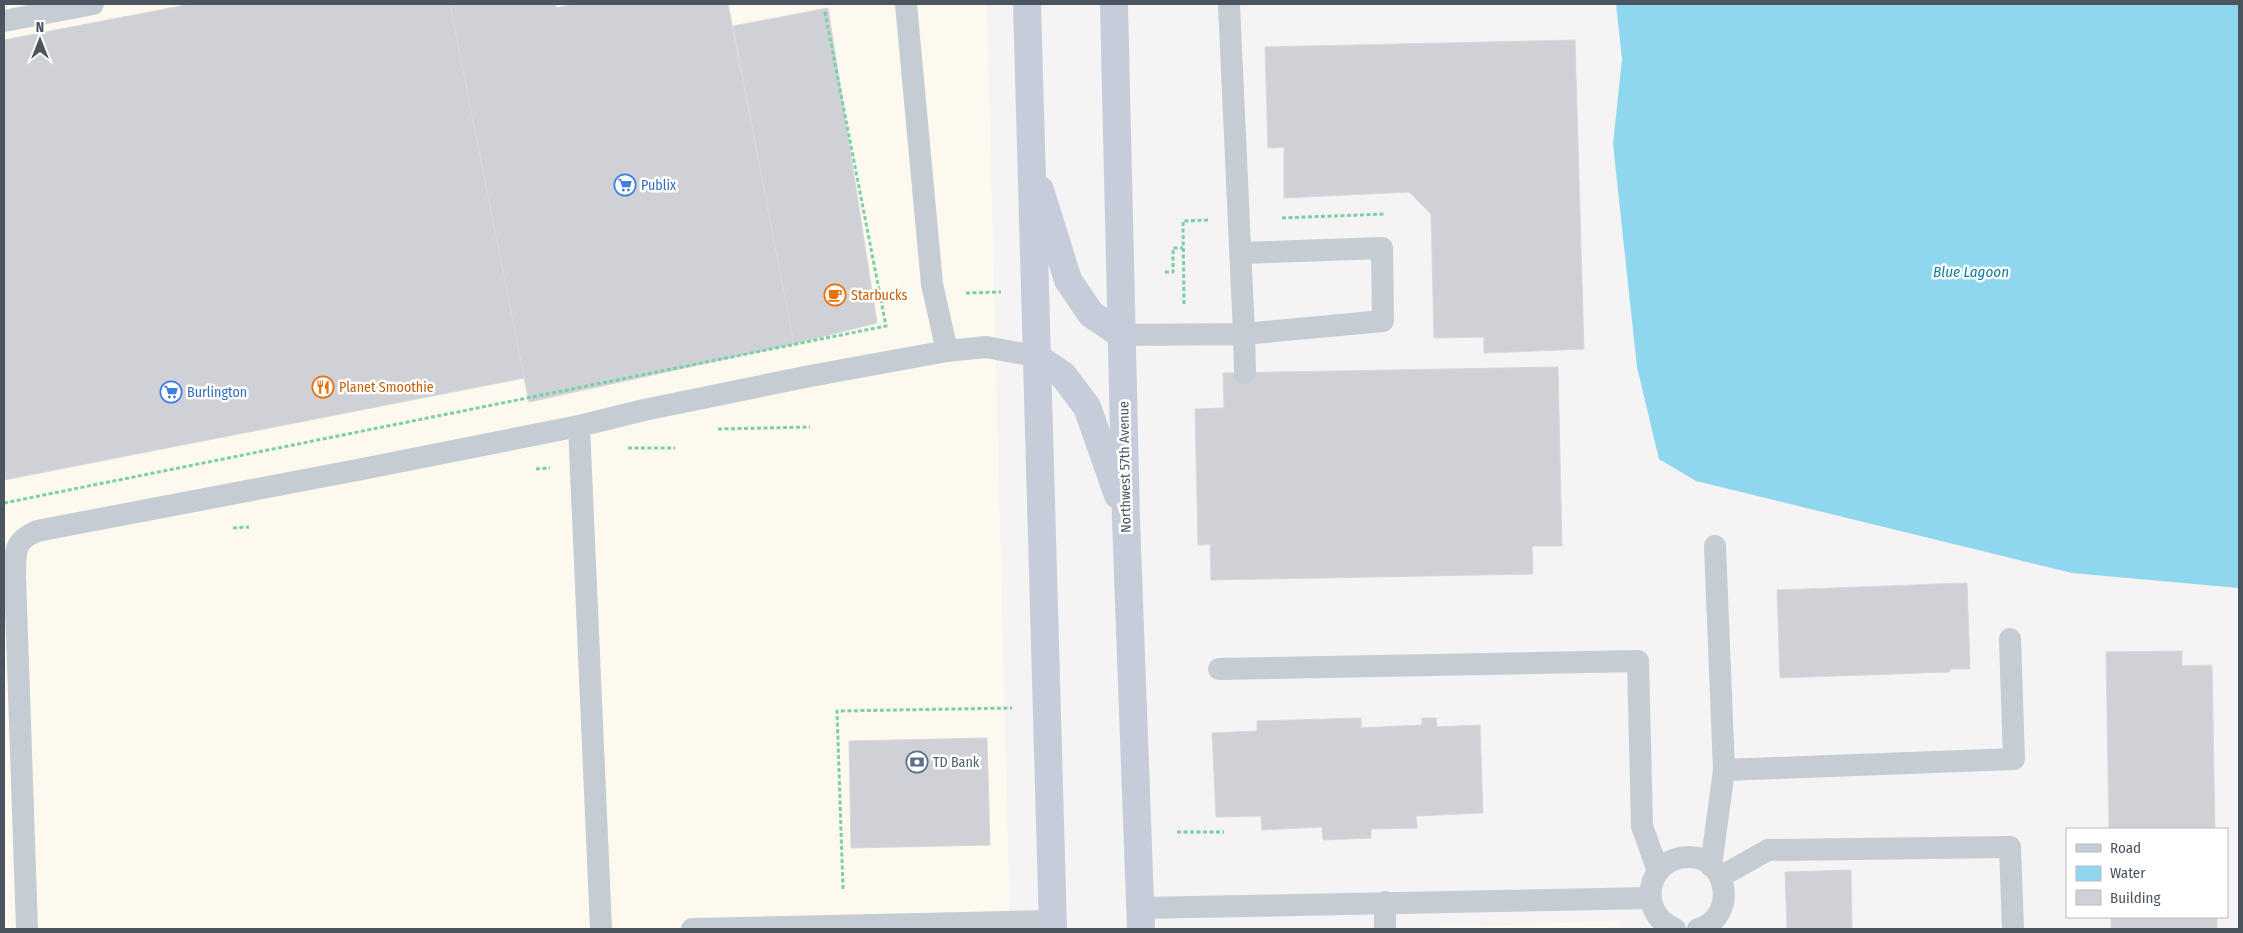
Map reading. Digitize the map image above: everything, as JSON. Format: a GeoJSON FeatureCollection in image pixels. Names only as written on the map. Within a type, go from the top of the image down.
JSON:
{"type":"FeatureCollection","features":[{"type":"Feature","properties":{"kind":"main road"},"geometry":{"type":"LineString","coordinates":[[1027,4],[1035,356],[1053,925]]}},
{"type":"Feature","properties":{"kind":"main road","name":"Northwest 57th Avenue"},"geometry":{"type":"LineString","coordinates":[[1114,4],[1126,520],[1140,919]]}},
{"type":"Feature","properties":{"kind":"main road"},"geometry":{"type":"LineString","coordinates":[[1030,157],[1068,280],[1091,314],[1122,335]]}},
{"type":"Feature","properties":{"kind":"main road"},"geometry":{"type":"LineString","coordinates":[[1035,356],[1063,375],[1087,407],[1126,520]]}},
{"type":"Feature","properties":{"kind":"lane"},"geometry":{"type":"LineString","coordinates":[[4,21],[93,4]]}},
{"type":"Feature","properties":{"kind":"lane"},"geometry":{"type":"LineString","coordinates":[[906,4],[932,284],[947,351]]}},
{"type":"Feature","properties":{"kind":"lane"},"geometry":{"type":"LineString","coordinates":[[1229,4],[1245,373]]}},
{"type":"Feature","properties":{"kind":"lane"},"geometry":{"type":"LineString","coordinates":[[1122,335],[1244,334],[1383,321],[1382,248],[1241,253]]}},
{"type":"Feature","properties":{"kind":"lane"},"geometry":{"type":"LineString","coordinates":[[27,929],[15,576],[17,546],[23,537],[47,529],[267,488],[579,426],[644,410],[810,376],[947,351],[986,347],[1035,356]]}},
{"type":"Feature","properties":{"kind":"lane"},"geometry":{"type":"LineString","coordinates":[[579,426],[601,929]]}},
{"type":"Feature","properties":{"kind":"lane"},"geometry":{"type":"LineString","coordinates":[[1715,546],[1724,770],[1716,872]]}},
{"type":"Feature","properties":{"kind":"lane"},"geometry":{"type":"LineString","coordinates":[[1724,770],[2014,758],[2010,638]]}},
{"type":"Feature","properties":{"kind":"lane"},"geometry":{"type":"LineString","coordinates":[[1219,669],[1638,661],[1642,826],[1658,871]]}},
{"type":"Feature","properties":{"kind":"lane"},"geometry":{"type":"LineString","coordinates":[[1716,872],[1768,850],[2010,846],[2012,929]]}},
{"type":"Feature","properties":{"kind":"lane"},"geometry":{"type":"LineString","coordinates":[[1675,929],[1659,919],[1650,898],[1653,879],[1658,871],[1678,858],[1690,857],[1701,860],[1716,872],[1724,889],[1720,912],[1712,922],[1698,929]]}},
{"type":"Feature","properties":{"kind":"lane"},"geometry":{"type":"LineString","coordinates":[[1140,919],[1385,902],[1650,898]]}},
{"type":"Feature","properties":{"kind":"lane"},"geometry":{"type":"LineString","coordinates":[[1385,902],[1385,929]]}},
{"type":"Feature","properties":{"kind":"lane"},"geometry":{"type":"LineString","coordinates":[[692,929],[1053,925]]}},
{"type":"Feature","properties":{"kind":"path"},"geometry":{"type":"LineString","coordinates":[[4,503],[886,326],[825,12]]}},
{"type":"Feature","properties":{"kind":"path"},"geometry":{"type":"LineString","coordinates":[[1275,218],[1384,214]]}},
{"type":"Feature","properties":{"kind":"path"},"geometry":{"type":"LineString","coordinates":[[1184,306],[1183,221],[1200,221]]}},
{"type":"Feature","properties":{"kind":"path"},"geometry":{"type":"LineString","coordinates":[[1165,272],[1173,272],[1173,248],[1183,248]]}},
{"type":"Feature","properties":{"kind":"path"},"geometry":{"type":"LineString","coordinates":[[963,293],[1001,292]]}},
{"type":"Feature","properties":{"kind":"path"},"geometry":{"type":"LineString","coordinates":[[881,298],[889,297]]}},
{"type":"Feature","properties":{"kind":"path"},"geometry":{"type":"LineString","coordinates":[[718,429],[810,427]]}},
{"type":"Feature","properties":{"kind":"path"},"geometry":{"type":"LineString","coordinates":[[624,448],[675,448]]}},
{"type":"Feature","properties":{"kind":"path"},"geometry":{"type":"LineString","coordinates":[[226,528],[249,527]]}},
{"type":"Feature","properties":{"kind":"path"},"geometry":{"type":"LineString","coordinates":[[843,889],[838,711],[1012,708]]}},
{"type":"Feature","properties":{"kind":"path"},"geometry":{"type":"LineString","coordinates":[[1176,832],[1224,832]]}},
{"type":"Feature","properties":{"kind":"shaded area"},"geometry":{"type":"Polygon","coordinates":[[[4,4],[987,4],[1010,929],[4,929],[4,4]]]}},
{"type":"Feature","properties":{"kind":"shaded area"},"geometry":{"type":"Polygon","coordinates":[[[1617,921],[1622,929],[1389,929],[1617,921]]]}},
{"type":"Feature","properties":{"kind":"water","name":"Blue Lagoon"},"geometry":{"type":"Polygon","coordinates":[[[1616,4],[2239,4],[2239,588],[2072,573],[1696,481],[1659,459],[1637,367],[1613,144],[1622,59],[1616,4]]]}},
{"type":"Feature","properties":{"kind":"building"},"geometry":{"type":"Polygon","coordinates":[[[191,4],[450,4],[524,378],[4,480],[4,40],[191,4]]]}},
{"type":"Feature","properties":{"kind":"building","name":"Publix"},"geometry":{"type":"Polygon","coordinates":[[[450,4],[556,4],[556,8],[574,4],[728,4],[794,344],[529,402],[450,4]]]}},
{"type":"Feature","properties":{"kind":"building"},"geometry":{"type":"Polygon","coordinates":[[[828,8],[877,323],[794,344],[733,26],[828,8]]]}},
{"type":"Feature","properties":{"kind":"building"},"geometry":{"type":"Polygon","coordinates":[[[1575,40],[1584,349],[1484,353],[1484,337],[1434,338],[1431,214],[1409,192],[1284,198],[1284,147],[1268,148],[1265,47],[1575,40]]]}},
{"type":"Feature","properties":{"kind":"building"},"geometry":{"type":"Polygon","coordinates":[[[1558,367],[1562,546],[1532,546],[1533,574],[1211,580],[1210,544],[1198,545],[1195,409],[1224,408],[1223,373],[1558,367]]]}},
{"type":"Feature","properties":{"kind":"building"},"geometry":{"type":"Polygon","coordinates":[[[1967,583],[1970,669],[1950,669],[1950,672],[1780,678],[1777,590],[1967,583]]]}},
{"type":"Feature","properties":{"kind":"building"},"geometry":{"type":"Polygon","coordinates":[[[2182,651],[2182,666],[2212,665],[2215,828],[2109,828],[2106,652],[2182,651]]]}},
{"type":"Feature","properties":{"kind":"building"},"geometry":{"type":"Polygon","coordinates":[[[1361,718],[1361,728],[1422,725],[1422,718],[1436,718],[1437,727],[1480,725],[1483,813],[1416,816],[1417,828],[1371,829],[1371,838],[1323,840],[1322,827],[1262,830],[1261,816],[1216,817],[1212,733],[1257,731],[1257,721],[1361,718]]]}},
{"type":"Feature","properties":{"kind":"building"},"geometry":{"type":"Polygon","coordinates":[[[987,738],[990,845],[851,848],[849,741],[987,738]]]}},
{"type":"Feature","properties":{"kind":"building"},"geometry":{"type":"Polygon","coordinates":[[[1851,870],[1852,929],[1787,929],[1785,872],[1851,870]]]}},
{"type":"Feature","properties":{"kind":"building"},"geometry":{"type":"Polygon","coordinates":[[[2111,918],[2217,918],[2217,929],[2111,929],[2111,918]]]}},
{"type":"Feature","properties":{"kind":"place","name":"Publix"},"geometry":{"type":"Point","coordinates":[625,185]}},
{"type":"Feature","properties":{"kind":"place","name":"Starbucks"},"geometry":{"type":"Point","coordinates":[835,295]}},
{"type":"Feature","properties":{"kind":"place","name":"Planet Smoothie"},"geometry":{"type":"Point","coordinates":[323,387]}},
{"type":"Feature","properties":{"kind":"place","name":"Burlington"},"geometry":{"type":"Point","coordinates":[171,392]}},
{"type":"Feature","properties":{"kind":"place","name":"TD Bank"},"geometry":{"type":"Point","coordinates":[917,762]}}]}
